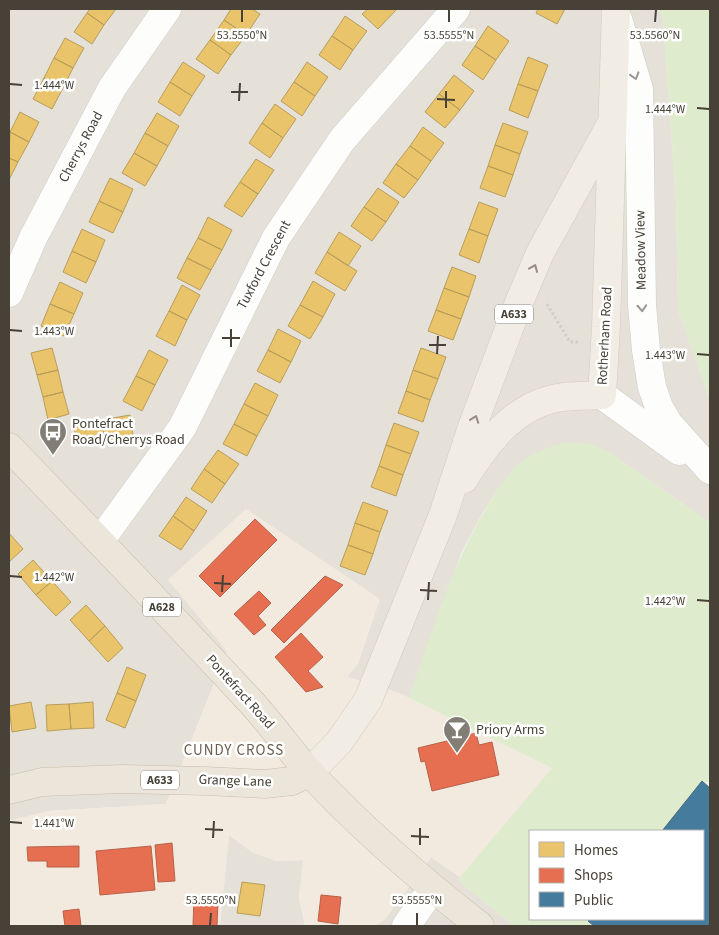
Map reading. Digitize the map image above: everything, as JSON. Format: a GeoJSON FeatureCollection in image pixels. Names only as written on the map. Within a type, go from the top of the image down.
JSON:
{"type":"FeatureCollection","features":[{"type":"Feature","properties":{"kind":"highway","name":"Pontefract Road"},"geometry":{"type":"LineString","coordinates":[[9,447],[100,541],[254,706],[310,772],[362,825],[432,889],[480,926]]}},
{"type":"Feature","properties":{"kind":"highway","name":"Grange Lane"},"geometry":{"type":"LineString","coordinates":[[9,790],[42,782],[122,779],[206,780],[265,784],[292,781],[310,772]]}},
{"type":"Feature","properties":{"kind":"main road","name":"Rotherham Road"},"geometry":{"type":"LineString","coordinates":[[443,515],[475,462],[497,433],[520,413],[540,402],[567,397],[602,395],[606,327],[616,11]]}},
{"type":"Feature","properties":{"kind":"main road","name":"Rotherham Road"},"geometry":{"type":"LineString","coordinates":[[310,772],[339,742],[368,700],[443,515],[472,427],[518,305],[540,253],[612,124]]}},
{"type":"Feature","properties":{"kind":"street","name":"Cherrys Road"},"geometry":{"type":"LineString","coordinates":[[9,293],[33,238],[112,88],[167,9]]}},
{"type":"Feature","properties":{"kind":"street","name":"Tuxford Crescent"},"geometry":{"type":"LineString","coordinates":[[100,541],[182,428],[276,238],[342,140],[456,9]]}},
{"type":"Feature","properties":{"kind":"street","name":"Meadow View"},"geometry":{"type":"LineString","coordinates":[[616,11],[639,89],[642,305],[646,350],[652,386],[659,408],[668,423],[710,470]]}},
{"type":"Feature","properties":{"kind":"street"},"geometry":{"type":"LineString","coordinates":[[602,395],[710,475]]}},
{"type":"Feature","properties":{"kind":"street"},"geometry":{"type":"LineString","coordinates":[[406,926],[432,889]]}},
{"type":"Feature","properties":{"kind":"shaded area"},"geometry":{"type":"Polygon","coordinates":[[[9,9],[659,9],[663,19],[676,200],[678,310],[710,400],[710,523],[609,452],[501,485],[482,514],[462,551],[409,698],[399,693],[347,677],[169,580],[227,651],[166,804],[49,811],[9,821],[9,9]]]}},
{"type":"Feature","properties":{"kind":"shaded area"},"geometry":{"type":"Polygon","coordinates":[[[246,509],[380,599],[358,664],[347,677],[399,693],[553,768],[460,877],[431,857],[385,919],[374,926],[305,926],[299,898],[303,860],[276,861],[252,852],[229,835],[220,926],[9,926],[9,821],[49,811],[166,804],[227,651],[168,580],[246,509]]]}},
{"type":"Feature","properties":{"kind":"shaded area"},"geometry":{"type":"Polygon","coordinates":[[[229,835],[252,852],[276,861],[304,860],[299,898],[305,926],[220,926],[229,835]]]}},
{"type":"Feature","properties":{"kind":"shaded area"},"geometry":{"type":"Polygon","coordinates":[[[431,857],[460,877],[459,881],[514,926],[374,926],[385,919],[431,857]]]}},
{"type":"Feature","properties":{"kind":"green space"},"geometry":{"type":"Polygon","coordinates":[[[659,9],[710,9],[710,400],[678,310],[676,200],[663,19],[659,9]]]}},
{"type":"Feature","properties":{"kind":"green space"},"geometry":{"type":"Polygon","coordinates":[[[567,442],[591,444],[609,452],[710,523],[710,782],[702,782],[663,830],[529,830],[529,920],[589,920],[591,926],[514,926],[459,881],[460,877],[552,768],[409,698],[444,597],[477,524],[503,481],[511,472],[530,456],[567,442]]]}},
{"type":"Feature","properties":{"kind":"building: Homes"},"geometry":{"type":"Polygon","coordinates":[[[90,9],[116,9],[104,25],[87,13],[90,9]]]}},
{"type":"Feature","properties":{"kind":"building: Homes"},"geometry":{"type":"Polygon","coordinates":[[[231,9],[252,9],[260,14],[246,35],[224,20],[231,9]]]}},
{"type":"Feature","properties":{"kind":"building: Homes"},"geometry":{"type":"Polygon","coordinates":[[[368,9],[397,9],[378,29],[362,14],[368,9]]]}},
{"type":"Feature","properties":{"kind":"building: Homes"},"geometry":{"type":"Polygon","coordinates":[[[538,9],[565,9],[557,24],[536,13],[538,9]]]}},
{"type":"Feature","properties":{"kind":"building: Homes"},"geometry":{"type":"Polygon","coordinates":[[[87,13],[104,25],[92,44],[74,32],[87,13]]]}},
{"type":"Feature","properties":{"kind":"building: Homes"},"geometry":{"type":"Polygon","coordinates":[[[345,16],[367,31],[353,50],[332,36],[345,16]]]}},
{"type":"Feature","properties":{"kind":"building: Homes"},"geometry":{"type":"Polygon","coordinates":[[[224,20],[246,35],[231,55],[210,40],[224,20]]]}},
{"type":"Feature","properties":{"kind":"building: Homes"},"geometry":{"type":"Polygon","coordinates":[[[488,26],[509,41],[496,60],[475,46],[488,26]]]}},
{"type":"Feature","properties":{"kind":"building: Homes"},"geometry":{"type":"Polygon","coordinates":[[[332,36],[353,50],[340,70],[319,55],[332,36]]]}},
{"type":"Feature","properties":{"kind":"building: Homes"},"geometry":{"type":"Polygon","coordinates":[[[65,38],[84,48],[73,68],[54,58],[65,38]]]}},
{"type":"Feature","properties":{"kind":"building: Homes"},"geometry":{"type":"Polygon","coordinates":[[[210,40],[231,55],[218,74],[196,59],[210,40]]]}},
{"type":"Feature","properties":{"kind":"building: Homes"},"geometry":{"type":"Polygon","coordinates":[[[475,46],[496,60],[483,80],[462,65],[475,46]]]}},
{"type":"Feature","properties":{"kind":"building: Homes"},"geometry":{"type":"Polygon","coordinates":[[[528,57],[548,65],[538,91],[518,84],[528,57]]]}},
{"type":"Feature","properties":{"kind":"building: Homes"},"geometry":{"type":"Polygon","coordinates":[[[54,58],[73,68],[63,88],[44,78],[54,58]]]}},
{"type":"Feature","properties":{"kind":"building: Homes"},"geometry":{"type":"Polygon","coordinates":[[[183,62],[205,76],[192,96],[170,82],[183,62]]]}},
{"type":"Feature","properties":{"kind":"building: Homes"},"geometry":{"type":"Polygon","coordinates":[[[307,62],[328,77],[315,96],[294,82],[307,62]]]}},
{"type":"Feature","properties":{"kind":"building: Homes"},"geometry":{"type":"Polygon","coordinates":[[[454,75],[474,91],[460,110],[439,94],[454,75]]]}},
{"type":"Feature","properties":{"kind":"building: Homes"},"geometry":{"type":"Polygon","coordinates":[[[44,78],[63,88],[52,109],[33,99],[44,78]]]}},
{"type":"Feature","properties":{"kind":"building: Homes"},"geometry":{"type":"Polygon","coordinates":[[[170,82],[192,96],[180,116],[158,102],[170,82]]]}},
{"type":"Feature","properties":{"kind":"building: Homes"},"geometry":{"type":"Polygon","coordinates":[[[294,82],[315,96],[302,116],[281,101],[294,82]]]}},
{"type":"Feature","properties":{"kind":"building: Homes"},"geometry":{"type":"Polygon","coordinates":[[[518,84],[538,91],[528,118],[509,110],[518,84]]]}},
{"type":"Feature","properties":{"kind":"building: Homes"},"geometry":{"type":"Polygon","coordinates":[[[439,94],[460,110],[445,128],[425,112],[439,94]]]}},
{"type":"Feature","properties":{"kind":"building: Homes"},"geometry":{"type":"Polygon","coordinates":[[[275,104],[296,119],[283,138],[262,123],[275,104]]]}},
{"type":"Feature","properties":{"kind":"building: Homes"},"geometry":{"type":"Polygon","coordinates":[[[20,112],[39,122],[29,142],[10,132],[20,112]]]}},
{"type":"Feature","properties":{"kind":"building: Homes"},"geometry":{"type":"Polygon","coordinates":[[[157,113],[179,126],[168,146],[145,133],[157,113]]]}},
{"type":"Feature","properties":{"kind":"building: Homes"},"geometry":{"type":"Polygon","coordinates":[[[262,123],[283,138],[270,158],[249,143],[262,123]]]}},
{"type":"Feature","properties":{"kind":"building: Homes"},"geometry":{"type":"Polygon","coordinates":[[[503,123],[528,132],[520,154],[495,145],[503,123]]]}},
{"type":"Feature","properties":{"kind":"building: Homes"},"geometry":{"type":"Polygon","coordinates":[[[423,127],[444,143],[431,161],[410,146],[423,127]]]}},
{"type":"Feature","properties":{"kind":"building: Homes"},"geometry":{"type":"Polygon","coordinates":[[[10,132],[29,142],[18,162],[9,158],[10,132]]]}},
{"type":"Feature","properties":{"kind":"building: Homes"},"geometry":{"type":"Polygon","coordinates":[[[145,133],[168,146],[157,166],[134,153],[145,133]]]}},
{"type":"Feature","properties":{"kind":"building: Homes"},"geometry":{"type":"Polygon","coordinates":[[[495,145],[520,154],[513,175],[488,166],[495,145]]]}},
{"type":"Feature","properties":{"kind":"building: Homes"},"geometry":{"type":"Polygon","coordinates":[[[410,146],[431,161],[418,180],[396,164],[410,146]]]}},
{"type":"Feature","properties":{"kind":"building: Homes"},"geometry":{"type":"Polygon","coordinates":[[[134,153],[157,166],[145,186],[122,173],[134,153]]]}},
{"type":"Feature","properties":{"kind":"building: Homes"},"geometry":{"type":"Polygon","coordinates":[[[9,158],[18,162],[9,180],[9,158]]]}},
{"type":"Feature","properties":{"kind":"building: Homes"},"geometry":{"type":"Polygon","coordinates":[[[256,159],[274,170],[258,194],[240,182],[256,159]]]}},
{"type":"Feature","properties":{"kind":"building: Homes"},"geometry":{"type":"Polygon","coordinates":[[[396,164],[418,180],[404,198],[383,183],[396,164]]]}},
{"type":"Feature","properties":{"kind":"building: Homes"},"geometry":{"type":"Polygon","coordinates":[[[488,166],[513,175],[505,197],[480,188],[488,166]]]}},
{"type":"Feature","properties":{"kind":"building: Homes"},"geometry":{"type":"Polygon","coordinates":[[[110,178],[133,189],[123,212],[99,201],[110,178]]]}},
{"type":"Feature","properties":{"kind":"building: Homes"},"geometry":{"type":"Polygon","coordinates":[[[240,182],[258,194],[242,217],[224,206],[240,182]]]}},
{"type":"Feature","properties":{"kind":"building: Homes"},"geometry":{"type":"Polygon","coordinates":[[[378,188],[399,202],[386,222],[364,207],[378,188]]]}},
{"type":"Feature","properties":{"kind":"building: Homes"},"geometry":{"type":"Polygon","coordinates":[[[99,201],[123,212],[113,233],[89,222],[99,201]]]}},
{"type":"Feature","properties":{"kind":"building: Homes"},"geometry":{"type":"Polygon","coordinates":[[[479,202],[498,209],[488,236],[469,229],[479,202]]]}},
{"type":"Feature","properties":{"kind":"building: Homes"},"geometry":{"type":"Polygon","coordinates":[[[364,207],[386,222],[372,241],[351,226],[364,207]]]}},
{"type":"Feature","properties":{"kind":"building: Homes"},"geometry":{"type":"Polygon","coordinates":[[[208,217],[232,230],[222,250],[198,238],[208,217]]]}},
{"type":"Feature","properties":{"kind":"building: Homes"},"geometry":{"type":"Polygon","coordinates":[[[82,229],[105,240],[96,262],[72,251],[82,229]]]}},
{"type":"Feature","properties":{"kind":"building: Homes"},"geometry":{"type":"Polygon","coordinates":[[[469,229],[488,236],[479,263],[459,255],[469,229]]]}},
{"type":"Feature","properties":{"kind":"building: Homes"},"geometry":{"type":"Polygon","coordinates":[[[339,232],[361,246],[348,266],[327,252],[339,232]]]}},
{"type":"Feature","properties":{"kind":"building: Homes"},"geometry":{"type":"Polygon","coordinates":[[[198,238],[222,250],[211,270],[187,258],[198,238]]]}},
{"type":"Feature","properties":{"kind":"building: Homes"},"geometry":{"type":"Polygon","coordinates":[[[72,251],[96,262],[86,283],[63,272],[72,251]]]}},
{"type":"Feature","properties":{"kind":"building: Homes"},"geometry":{"type":"Polygon","coordinates":[[[327,252],[357,271],[345,291],[315,273],[327,252]]]}},
{"type":"Feature","properties":{"kind":"building: Homes"},"geometry":{"type":"Polygon","coordinates":[[[187,258],[211,270],[200,290],[177,278],[187,258]]]}},
{"type":"Feature","properties":{"kind":"building: Homes"},"geometry":{"type":"Polygon","coordinates":[[[452,267],[476,276],[469,297],[444,288],[452,267]]]}},
{"type":"Feature","properties":{"kind":"building: Homes"},"geometry":{"type":"Polygon","coordinates":[[[313,281],[335,294],[323,317],[300,305],[313,281]]]}},
{"type":"Feature","properties":{"kind":"building: Homes"},"geometry":{"type":"Polygon","coordinates":[[[60,282],[83,293],[74,314],[50,304],[60,282]]]}},
{"type":"Feature","properties":{"kind":"building: Homes"},"geometry":{"type":"Polygon","coordinates":[[[182,285],[200,295],[187,320],[169,311],[182,285]]]}},
{"type":"Feature","properties":{"kind":"building: Homes"},"geometry":{"type":"Polygon","coordinates":[[[444,288],[469,297],[461,319],[436,310],[444,288]]]}},
{"type":"Feature","properties":{"kind":"building: Homes"},"geometry":{"type":"Polygon","coordinates":[[[50,304],[74,314],[64,336],[41,326],[50,304]]]}},
{"type":"Feature","properties":{"kind":"building: Homes"},"geometry":{"type":"Polygon","coordinates":[[[300,305],[323,317],[310,339],[288,326],[300,305]]]}},
{"type":"Feature","properties":{"kind":"building: Homes"},"geometry":{"type":"Polygon","coordinates":[[[436,310],[461,319],[453,340],[428,331],[436,310]]]}},
{"type":"Feature","properties":{"kind":"building: Homes"},"geometry":{"type":"Polygon","coordinates":[[[169,311],[187,320],[175,346],[156,336],[169,311]]]}},
{"type":"Feature","properties":{"kind":"building: Homes"},"geometry":{"type":"Polygon","coordinates":[[[278,329],[301,341],[291,362],[268,350],[278,329]]]}},
{"type":"Feature","properties":{"kind":"building: Homes"},"geometry":{"type":"Polygon","coordinates":[[[52,348],[58,370],[37,375],[31,353],[52,348]]]}},
{"type":"Feature","properties":{"kind":"building: Homes"},"geometry":{"type":"Polygon","coordinates":[[[421,348],[446,357],[438,379],[413,370],[421,348]]]}},
{"type":"Feature","properties":{"kind":"building: Homes"},"geometry":{"type":"Polygon","coordinates":[[[149,350],[168,360],[155,385],[136,376],[149,350]]]}},
{"type":"Feature","properties":{"kind":"building: Homes"},"geometry":{"type":"Polygon","coordinates":[[[268,350],[291,362],[280,383],[257,371],[268,350]]]}},
{"type":"Feature","properties":{"kind":"building: Homes"},"geometry":{"type":"Polygon","coordinates":[[[58,370],[63,392],[43,397],[37,375],[58,370]]]}},
{"type":"Feature","properties":{"kind":"building: Homes"},"geometry":{"type":"Polygon","coordinates":[[[413,370],[438,379],[430,400],[406,391],[413,370]]]}},
{"type":"Feature","properties":{"kind":"building: Homes"},"geometry":{"type":"Polygon","coordinates":[[[136,376],[155,385],[142,411],[123,401],[136,376]]]}},
{"type":"Feature","properties":{"kind":"building: Homes"},"geometry":{"type":"Polygon","coordinates":[[[255,383],[278,395],[268,416],[244,404],[255,383]]]}},
{"type":"Feature","properties":{"kind":"building: Homes"},"geometry":{"type":"Polygon","coordinates":[[[406,391],[430,400],[423,422],[398,413],[406,391]]]}},
{"type":"Feature","properties":{"kind":"building: Homes"},"geometry":{"type":"Polygon","coordinates":[[[63,392],[69,414],[48,420],[43,397],[63,392]]]}},
{"type":"Feature","properties":{"kind":"building: Homes"},"geometry":{"type":"Polygon","coordinates":[[[244,404],[268,416],[257,436],[234,424],[244,404]]]}},
{"type":"Feature","properties":{"kind":"building: Homes"},"geometry":{"type":"Polygon","coordinates":[[[130,415],[133,436],[105,441],[102,420],[130,415]]]}},
{"type":"Feature","properties":{"kind":"building: Homes"},"geometry":{"type":"Polygon","coordinates":[[[102,420],[105,441],[77,446],[74,425],[102,420]]]}},
{"type":"Feature","properties":{"kind":"building: Homes"},"geometry":{"type":"Polygon","coordinates":[[[394,423],[419,432],[411,454],[386,445],[394,423]]]}},
{"type":"Feature","properties":{"kind":"building: Homes"},"geometry":{"type":"Polygon","coordinates":[[[234,424],[257,436],[247,456],[223,444],[234,424]]]}},
{"type":"Feature","properties":{"kind":"building: Homes"},"geometry":{"type":"Polygon","coordinates":[[[386,445],[411,454],[403,475],[379,466],[386,445]]]}},
{"type":"Feature","properties":{"kind":"building: Homes"},"geometry":{"type":"Polygon","coordinates":[[[218,450],[239,464],[225,484],[204,469],[218,450]]]}},
{"type":"Feature","properties":{"kind":"building: Homes"},"geometry":{"type":"Polygon","coordinates":[[[379,466],[403,475],[396,496],[371,487],[379,466]]]}},
{"type":"Feature","properties":{"kind":"building: Homes"},"geometry":{"type":"Polygon","coordinates":[[[204,469],[225,484],[212,503],[191,489],[204,469]]]}},
{"type":"Feature","properties":{"kind":"building: Homes"},"geometry":{"type":"Polygon","coordinates":[[[186,497],[207,511],[194,531],[173,516],[186,497]]]}},
{"type":"Feature","properties":{"kind":"building: Homes"},"geometry":{"type":"Polygon","coordinates":[[[363,502],[388,511],[380,532],[355,523],[363,502]]]}},
{"type":"Feature","properties":{"kind":"building: Homes"},"geometry":{"type":"Polygon","coordinates":[[[173,516],[194,531],[181,550],[159,536],[173,516]]]}},
{"type":"Feature","properties":{"kind":"building: Homes"},"geometry":{"type":"Polygon","coordinates":[[[355,523],[380,532],[373,554],[348,545],[355,523]]]}},
{"type":"Feature","properties":{"kind":"building: Homes"},"geometry":{"type":"Polygon","coordinates":[[[9,533],[23,549],[9,562],[9,533]]]}},
{"type":"Feature","properties":{"kind":"building: Homes"},"geometry":{"type":"Polygon","coordinates":[[[348,545],[373,554],[365,575],[340,566],[348,545]]]}},
{"type":"Feature","properties":{"kind":"building: Homes"},"geometry":{"type":"Polygon","coordinates":[[[33,560],[52,581],[36,595],[18,574],[33,560]]]}},
{"type":"Feature","properties":{"kind":"building: Homes"},"geometry":{"type":"Polygon","coordinates":[[[52,581],[71,602],[56,616],[36,595],[52,581]]]}},
{"type":"Feature","properties":{"kind":"building: Homes"},"geometry":{"type":"Polygon","coordinates":[[[86,605],[105,626],[89,641],[70,620],[86,605]]]}},
{"type":"Feature","properties":{"kind":"building: Homes"},"geometry":{"type":"Polygon","coordinates":[[[105,626],[123,648],[108,662],[89,641],[105,626]]]}},
{"type":"Feature","properties":{"kind":"building: Homes"},"geometry":{"type":"Polygon","coordinates":[[[127,667],[146,675],[136,701],[117,693],[127,667]]]}},
{"type":"Feature","properties":{"kind":"building: Homes"},"geometry":{"type":"Polygon","coordinates":[[[117,693],[136,701],[125,728],[106,720],[117,693]]]}},
{"type":"Feature","properties":{"kind":"building: Homes"},"geometry":{"type":"Polygon","coordinates":[[[31,702],[36,728],[12,732],[9,706],[31,702]]]}},
{"type":"Feature","properties":{"kind":"building: Homes"},"geometry":{"type":"Polygon","coordinates":[[[93,702],[94,728],[71,729],[69,704],[93,702]]]}},
{"type":"Feature","properties":{"kind":"building: Homes"},"geometry":{"type":"Polygon","coordinates":[[[69,704],[71,729],[47,731],[46,705],[69,704]]]}},
{"type":"Feature","properties":{"kind":"building: Homes"},"geometry":{"type":"Polygon","coordinates":[[[242,882],[265,885],[260,916],[237,913],[242,882]]]}},
{"type":"Feature","properties":{"kind":"building: Shops"},"geometry":{"type":"Polygon","coordinates":[[[255,519],[277,540],[220,597],[199,576],[255,519]]]}},
{"type":"Feature","properties":{"kind":"building: Shops"},"geometry":{"type":"Polygon","coordinates":[[[325,576],[343,585],[284,643],[271,630],[325,576]]]}},
{"type":"Feature","properties":{"kind":"building: Shops"},"geometry":{"type":"Polygon","coordinates":[[[259,591],[271,603],[258,616],[266,625],[254,635],[234,614],[259,591]]]}},
{"type":"Feature","properties":{"kind":"building: Shops"},"geometry":{"type":"Polygon","coordinates":[[[301,633],[323,657],[308,671],[323,687],[306,692],[275,657],[301,633]]]}},
{"type":"Feature","properties":{"kind":"building: Shops","name":"Priory Arms"},"geometry":{"type":"Polygon","coordinates":[[[463,728],[465,736],[476,733],[479,745],[492,742],[499,775],[432,791],[425,761],[421,762],[418,748],[451,740],[449,731],[463,728]]]}},
{"type":"Feature","properties":{"kind":"building: Shops"},"geometry":{"type":"Polygon","coordinates":[[[172,843],[175,881],[158,882],[155,845],[172,843]]]}},
{"type":"Feature","properties":{"kind":"building: Shops"},"geometry":{"type":"Polygon","coordinates":[[[79,846],[79,867],[47,867],[47,861],[28,861],[27,847],[79,846]]]}},
{"type":"Feature","properties":{"kind":"building: Shops"},"geometry":{"type":"Polygon","coordinates":[[[151,846],[155,890],[100,895],[96,851],[151,846]]]}},
{"type":"Feature","properties":{"kind":"building: Shops"},"geometry":{"type":"Polygon","coordinates":[[[321,895],[341,897],[338,924],[318,921],[321,895]]]}},
{"type":"Feature","properties":{"kind":"building: Shops"},"geometry":{"type":"Polygon","coordinates":[[[194,897],[218,899],[217,926],[193,926],[194,897]]]}},
{"type":"Feature","properties":{"kind":"building: Shops"},"geometry":{"type":"Polygon","coordinates":[[[79,909],[81,926],[65,926],[63,911],[79,909]]]}},
{"type":"Feature","properties":{"kind":"building: Public"},"geometry":{"type":"Polygon","coordinates":[[[702,781],[710,788],[710,926],[594,926],[589,920],[704,920],[704,830],[663,830],[702,781]]]}},
{"type":"Feature","properties":{"kind":"place","name":"Pontefract Road/Cherrys Road"},"geometry":{"type":"Point","coordinates":[53,456]}},
{"type":"Feature","properties":{"kind":"place","name":"Priory Arms"},"geometry":{"type":"Point","coordinates":[457,754]}},
{"type":"Feature","properties":{"kind":"district","name":"CUNDY CROSS"},"geometry":{"type":"Point","coordinates":[234,750]}}]}
